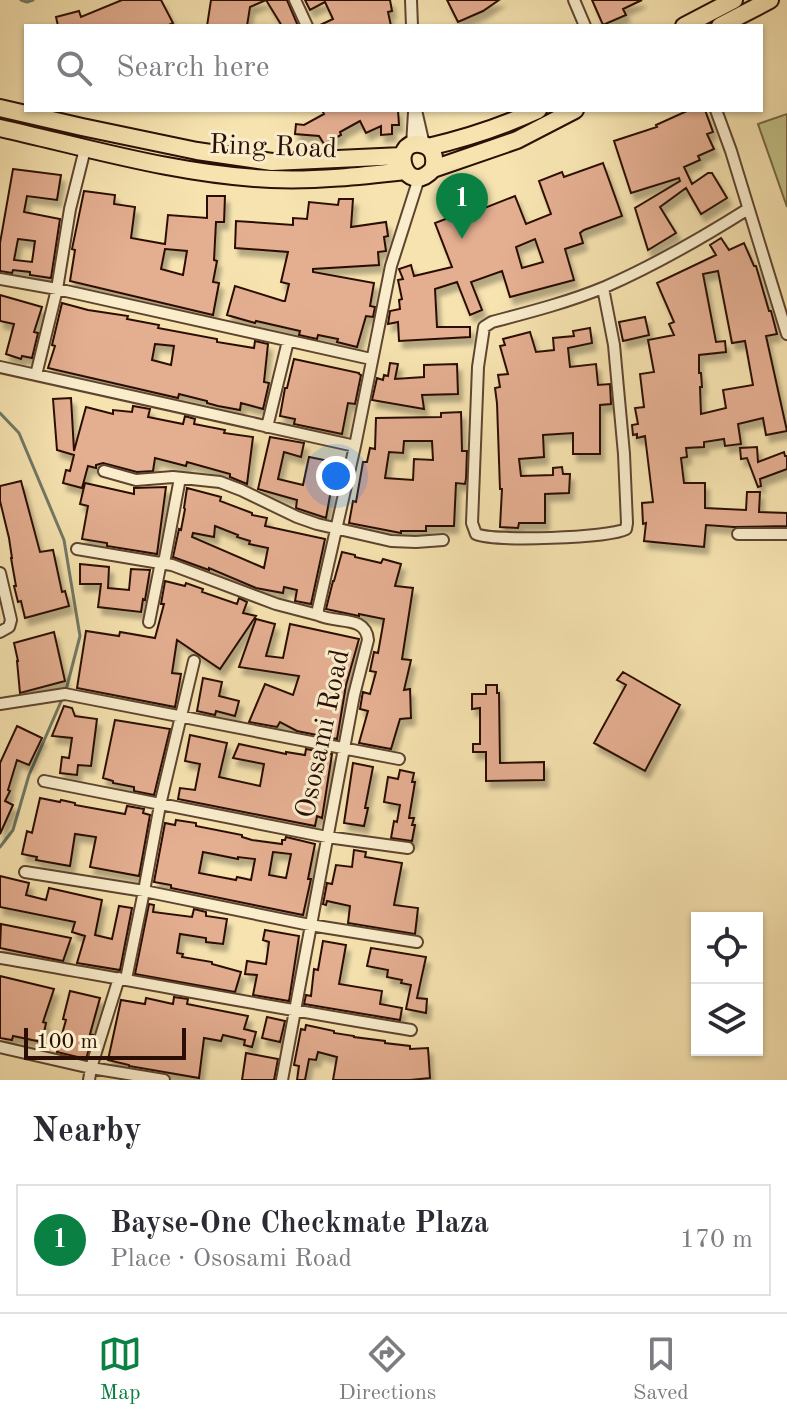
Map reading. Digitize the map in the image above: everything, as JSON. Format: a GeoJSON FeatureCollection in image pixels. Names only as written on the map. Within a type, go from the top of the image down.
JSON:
{"type":"FeatureCollection","features":[{"type":"Feature","properties":{"kind":"main road"},"geometry":{"type":"LineString","coordinates":[[688,24],[734,0]]}},
{"type":"Feature","properties":{"kind":"main road"},"geometry":{"type":"LineString","coordinates":[[724,24],[770,0]]}},
{"type":"Feature","properties":{"kind":"main road","name":"Ring Road"},"geometry":{"type":"LineString","coordinates":[[0,108],[183,148],[272,162],[417,161],[460,140],[507,125],[534,112]]}},
{"type":"Feature","properties":{"kind":"main road","name":"Ring Road"},"geometry":{"type":"LineString","coordinates":[[0,128],[194,171],[307,180],[517,140],[571,112]]}},
{"type":"Feature","properties":{"kind":"street"},"geometry":{"type":"LineString","coordinates":[[295,0],[306,24]]}},
{"type":"Feature","properties":{"kind":"street"},"geometry":{"type":"LineString","coordinates":[[411,0],[412,24]]}},
{"type":"Feature","properties":{"kind":"street"},"geometry":{"type":"LineString","coordinates":[[574,0],[584,24]]}},
{"type":"Feature","properties":{"kind":"street","name":"Ososami Road"},"geometry":{"type":"LineString","coordinates":[[282,1080],[354,695],[368,640],[361,624],[318,615],[391,266],[410,203],[408,186],[417,161],[415,112]]}},
{"type":"Feature","properties":{"kind":"street"},"geometry":{"type":"LineString","coordinates":[[717,112],[787,334]]}},
{"type":"Feature","properties":{"kind":"street"},"geometry":{"type":"LineString","coordinates":[[36,375],[85,149]]}},
{"type":"Feature","properties":{"kind":"street"},"geometry":{"type":"LineString","coordinates":[[603,288],[614,345],[624,454],[626,529],[613,533],[540,538],[493,538],[476,534],[472,523],[478,367],[484,327],[603,288],[677,252],[748,209]]}},
{"type":"Feature","properties":{"kind":"street"},"geometry":{"type":"LineString","coordinates":[[0,279],[371,359]]}},
{"type":"Feature","properties":{"kind":"street"},"geometry":{"type":"LineString","coordinates":[[267,427],[288,341]]}},
{"type":"Feature","properties":{"kind":"street"},"geometry":{"type":"LineString","coordinates":[[0,367],[355,446]]}},
{"type":"Feature","properties":{"kind":"street"},"geometry":{"type":"LineString","coordinates":[[104,471],[136,480],[180,478],[220,482],[297,517],[337,529],[391,541],[443,540]]}},
{"type":"Feature","properties":{"kind":"street"},"geometry":{"type":"LineString","coordinates":[[149,622],[180,478]]}},
{"type":"Feature","properties":{"kind":"street"},"geometry":{"type":"LineString","coordinates":[[738,534],[787,534]]}},
{"type":"Feature","properties":{"kind":"street"},"geometry":{"type":"LineString","coordinates":[[77,549],[162,563],[276,604],[318,615]]}},
{"type":"Feature","properties":{"kind":"street"},"geometry":{"type":"LineString","coordinates":[[0,573],[11,620],[9,627],[0,632]]}},
{"type":"Feature","properties":{"kind":"street"},"geometry":{"type":"LineString","coordinates":[[89,1080],[122,978],[144,891],[160,805],[194,661]]}},
{"type":"Feature","properties":{"kind":"street"},"geometry":{"type":"LineString","coordinates":[[0,704],[57,694],[399,759]]}},
{"type":"Feature","properties":{"kind":"street"},"geometry":{"type":"LineString","coordinates":[[44,781],[327,837],[408,848]]}},
{"type":"Feature","properties":{"kind":"street"},"geometry":{"type":"LineString","coordinates":[[25,872],[417,942]]}},
{"type":"Feature","properties":{"kind":"street"},"geometry":{"type":"LineString","coordinates":[[0,958],[411,1030]]}},
{"type":"Feature","properties":{"kind":"street"},"geometry":{"type":"LineString","coordinates":[[0,1047],[91,1068],[164,1080]]}},
{"type":"Feature","properties":{"kind":"green space"},"geometry":{"type":"Polygon","coordinates":[[[787,114],[787,207],[758,124],[787,114]]]}},
{"type":"Feature","properties":{"kind":"building"},"geometry":{"type":"Polygon","coordinates":[[[122,0],[161,0],[173,23],[58,24],[56,17],[79,11],[81,17],[122,0]]]}},
{"type":"Feature","properties":{"kind":"building"},"geometry":{"type":"Polygon","coordinates":[[[211,0],[266,0],[250,7],[247,24],[207,24],[211,0]]]}},
{"type":"Feature","properties":{"kind":"building"},"geometry":{"type":"Polygon","coordinates":[[[266,0],[287,0],[297,24],[281,24],[266,0]]]}},
{"type":"Feature","properties":{"kind":"building"},"geometry":{"type":"Polygon","coordinates":[[[305,0],[390,0],[392,11],[388,12],[391,24],[322,24],[333,19],[325,2],[310,10],[305,0]]]}},
{"type":"Feature","properties":{"kind":"building"},"geometry":{"type":"Polygon","coordinates":[[[447,0],[499,0],[458,22],[447,0]]]}},
{"type":"Feature","properties":{"kind":"building"},"geometry":{"type":"Polygon","coordinates":[[[592,0],[642,0],[623,9],[626,15],[603,24],[592,0]]]}},
{"type":"Feature","properties":{"kind":"building"},"geometry":{"type":"Polygon","coordinates":[[[398,112],[399,125],[392,125],[392,134],[381,135],[381,126],[366,133],[360,121],[324,144],[319,136],[295,134],[296,124],[304,125],[324,114],[398,112]]]}},
{"type":"Feature","properties":{"kind":"building"},"geometry":{"type":"Polygon","coordinates":[[[685,112],[706,112],[713,132],[707,134],[714,149],[684,167],[692,184],[712,173],[727,198],[701,214],[686,188],[660,207],[676,233],[648,250],[635,208],[680,181],[679,178],[631,193],[614,141],[685,112]]]}},
{"type":"Feature","properties":{"kind":"building"},"geometry":{"type":"Polygon","coordinates":[[[603,163],[622,216],[584,230],[580,233],[583,243],[565,249],[574,280],[510,297],[502,271],[471,282],[482,310],[470,315],[457,282],[435,289],[437,327],[470,327],[470,337],[399,341],[398,322],[388,324],[390,311],[400,309],[399,300],[402,299],[398,280],[403,279],[399,269],[411,265],[414,276],[452,267],[435,223],[515,196],[526,224],[551,214],[539,181],[562,172],[564,177],[603,163]],[[535,239],[516,247],[522,268],[543,262],[535,239]]]}},
{"type":"Feature","properties":{"kind":"building"},"geometry":{"type":"Polygon","coordinates":[[[13,169],[61,175],[57,200],[27,196],[24,212],[60,219],[51,278],[30,275],[30,272],[0,271],[0,243],[13,169]],[[18,239],[14,260],[32,262],[35,241],[18,239]]]}},
{"type":"Feature","properties":{"kind":"building"},"geometry":{"type":"Polygon","coordinates":[[[84,191],[115,195],[114,204],[135,207],[131,238],[165,244],[168,215],[207,218],[207,196],[225,196],[224,222],[216,222],[214,260],[217,261],[213,282],[219,283],[213,315],[70,281],[75,250],[72,249],[84,191]],[[165,249],[161,269],[183,275],[187,251],[165,249]]]}},
{"type":"Feature","properties":{"kind":"building"},"geometry":{"type":"Polygon","coordinates":[[[339,199],[353,199],[351,227],[386,222],[388,236],[384,237],[386,251],[378,252],[379,265],[313,269],[313,272],[374,283],[370,306],[375,307],[373,317],[366,316],[357,347],[337,342],[338,339],[318,335],[317,339],[299,335],[300,331],[227,315],[235,286],[285,301],[289,284],[281,282],[288,252],[235,248],[236,221],[293,225],[293,218],[307,219],[309,202],[338,205],[339,199]]]}},
{"type":"Feature","properties":{"kind":"building"},"geometry":{"type":"Polygon","coordinates":[[[721,238],[729,250],[744,243],[756,266],[777,334],[766,336],[787,431],[766,435],[763,418],[738,424],[741,444],[725,446],[724,439],[704,442],[704,447],[686,448],[687,457],[681,458],[684,483],[705,483],[705,508],[746,510],[747,492],[760,492],[759,512],[787,513],[787,526],[706,525],[704,547],[644,541],[646,523],[643,524],[642,503],[653,502],[645,436],[637,438],[637,434],[633,435],[632,425],[638,424],[635,408],[644,407],[640,374],[654,372],[648,340],[674,335],[669,324],[674,322],[657,283],[716,255],[710,245],[721,238]],[[718,271],[703,274],[716,342],[725,341],[726,352],[699,355],[701,414],[726,408],[723,390],[753,385],[745,341],[732,343],[718,271]]]}},
{"type":"Feature","properties":{"kind":"building"},"geometry":{"type":"Polygon","coordinates":[[[0,295],[42,307],[34,332],[38,333],[32,358],[22,356],[21,359],[6,354],[14,324],[0,321],[0,295]]]}},
{"type":"Feature","properties":{"kind":"building"},"geometry":{"type":"Polygon","coordinates":[[[62,303],[128,316],[127,319],[217,339],[217,342],[254,348],[255,341],[268,344],[264,382],[269,383],[263,409],[241,403],[240,410],[218,406],[179,394],[178,398],[48,368],[55,346],[52,345],[62,303]],[[155,344],[152,360],[171,365],[174,346],[155,344]]]}},
{"type":"Feature","properties":{"kind":"building"},"geometry":{"type":"Polygon","coordinates":[[[645,317],[649,335],[623,341],[619,322],[645,317]]]}},
{"type":"Feature","properties":{"kind":"building"},"geometry":{"type":"Polygon","coordinates":[[[590,328],[592,343],[568,348],[570,367],[596,364],[598,385],[610,384],[611,404],[600,405],[600,454],[573,454],[573,433],[543,435],[544,457],[519,459],[521,476],[553,475],[553,468],[562,467],[563,474],[570,474],[569,493],[545,494],[545,523],[519,523],[518,528],[500,527],[502,489],[495,388],[500,387],[498,375],[508,374],[500,346],[505,345],[503,339],[530,332],[536,352],[554,350],[553,338],[574,336],[573,331],[590,328]]]}},
{"type":"Feature","properties":{"kind":"building"},"geometry":{"type":"Polygon","coordinates":[[[294,359],[361,375],[355,404],[348,403],[342,434],[294,424],[295,419],[280,416],[294,359]]]}},
{"type":"Feature","properties":{"kind":"building"},"geometry":{"type":"Polygon","coordinates":[[[390,363],[398,364],[395,379],[424,377],[424,365],[457,364],[458,394],[422,395],[424,409],[372,400],[377,378],[383,380],[384,375],[388,376],[390,363]]]}},
{"type":"Feature","properties":{"kind":"building"},"geometry":{"type":"Polygon","coordinates":[[[71,398],[74,451],[86,407],[113,414],[113,410],[132,412],[133,406],[150,409],[148,417],[183,424],[185,416],[195,419],[194,424],[253,437],[247,484],[230,477],[230,474],[187,462],[186,466],[155,458],[153,471],[137,472],[103,463],[96,465],[96,468],[88,466],[82,488],[63,483],[74,455],[57,450],[53,399],[71,398]]]}},
{"type":"Feature","properties":{"kind":"building"},"geometry":{"type":"Polygon","coordinates":[[[461,412],[462,451],[467,451],[465,484],[456,483],[454,526],[426,526],[426,531],[401,533],[349,523],[363,462],[367,462],[370,448],[375,449],[376,418],[441,417],[441,413],[461,412]],[[404,441],[403,453],[389,452],[385,478],[413,480],[414,459],[433,460],[432,441],[404,441]]]}},
{"type":"Feature","properties":{"kind":"building"},"geometry":{"type":"Polygon","coordinates":[[[270,437],[304,443],[301,457],[284,452],[278,479],[303,485],[309,457],[334,462],[326,518],[296,508],[297,500],[258,489],[270,437]]]}},
{"type":"Feature","properties":{"kind":"building"},"geometry":{"type":"Polygon","coordinates":[[[757,447],[758,462],[784,452],[787,456],[787,469],[760,479],[761,486],[758,487],[747,458],[741,459],[740,448],[757,447]]]}},
{"type":"Feature","properties":{"kind":"building"},"geometry":{"type":"Polygon","coordinates":[[[21,481],[40,552],[53,550],[62,592],[65,591],[69,606],[25,618],[14,586],[9,538],[0,501],[0,486],[21,481]]]}},
{"type":"Feature","properties":{"kind":"building"},"geometry":{"type":"Polygon","coordinates":[[[85,483],[134,494],[134,488],[166,487],[157,554],[82,539],[88,506],[80,504],[85,483]]]}},
{"type":"Feature","properties":{"kind":"building"},"geometry":{"type":"Polygon","coordinates":[[[187,488],[221,497],[220,501],[267,518],[265,526],[325,539],[311,604],[295,601],[297,590],[284,587],[283,593],[256,588],[173,557],[187,488]],[[215,526],[214,537],[193,533],[192,537],[264,568],[268,548],[249,544],[250,541],[215,526]]]}},
{"type":"Feature","properties":{"kind":"building"},"geometry":{"type":"Polygon","coordinates":[[[342,552],[381,563],[383,559],[401,564],[395,586],[413,588],[402,659],[411,660],[404,690],[410,689],[411,718],[400,719],[391,749],[359,743],[368,711],[360,709],[363,692],[370,694],[376,672],[370,671],[374,652],[378,653],[384,619],[326,609],[342,552]]]}},
{"type":"Feature","properties":{"kind":"building"},"geometry":{"type":"Polygon","coordinates":[[[80,564],[109,567],[108,588],[129,590],[131,569],[150,570],[141,612],[98,607],[101,584],[80,584],[80,564]]]}},
{"type":"Feature","properties":{"kind":"building"},"geometry":{"type":"Polygon","coordinates":[[[165,581],[185,586],[186,583],[237,604],[239,598],[247,602],[243,613],[256,616],[220,669],[177,640],[172,673],[181,674],[175,707],[77,688],[86,631],[119,636],[120,632],[155,638],[164,604],[161,604],[165,581]]]}},
{"type":"Feature","properties":{"kind":"building"},"geometry":{"type":"Polygon","coordinates":[[[256,619],[275,624],[266,656],[283,658],[290,624],[359,639],[346,685],[337,739],[297,731],[280,722],[277,727],[249,722],[265,684],[293,695],[299,676],[239,667],[256,619]]]}},
{"type":"Feature","properties":{"kind":"building"},"geometry":{"type":"Polygon","coordinates":[[[54,632],[65,681],[20,693],[14,643],[54,632]]]}},
{"type":"Feature","properties":{"kind":"building"},"geometry":{"type":"Polygon","coordinates":[[[623,672],[680,705],[645,771],[594,743],[626,685],[617,680],[623,672]]]}},
{"type":"Feature","properties":{"kind":"building"},"geometry":{"type":"Polygon","coordinates":[[[203,678],[222,682],[219,696],[239,701],[235,716],[216,711],[215,715],[197,711],[203,678]]]}},
{"type":"Feature","properties":{"kind":"building"},"geometry":{"type":"Polygon","coordinates":[[[486,685],[497,685],[499,693],[500,763],[544,762],[544,780],[486,781],[486,752],[473,752],[473,744],[480,744],[480,708],[472,709],[472,694],[486,694],[486,685]]]}},
{"type":"Feature","properties":{"kind":"building"},"geometry":{"type":"Polygon","coordinates":[[[64,706],[72,708],[75,716],[97,719],[91,766],[78,765],[77,775],[60,773],[62,757],[69,758],[72,738],[52,736],[64,706]]]}},
{"type":"Feature","properties":{"kind":"building"},"geometry":{"type":"Polygon","coordinates":[[[115,720],[170,729],[154,795],[134,791],[134,787],[103,778],[115,720]]]}},
{"type":"Feature","properties":{"kind":"building"},"geometry":{"type":"Polygon","coordinates":[[[17,726],[42,738],[29,765],[17,760],[5,801],[13,805],[0,834],[0,763],[17,726]]]}},
{"type":"Feature","properties":{"kind":"building"},"geometry":{"type":"Polygon","coordinates":[[[190,735],[227,743],[219,777],[260,786],[264,764],[233,758],[239,744],[286,754],[305,755],[306,749],[332,754],[322,818],[317,816],[315,826],[178,799],[180,788],[195,790],[200,764],[185,761],[190,735]]]}},
{"type":"Feature","properties":{"kind":"building"},"geometry":{"type":"Polygon","coordinates":[[[353,763],[373,767],[364,826],[344,823],[353,763]]]}},
{"type":"Feature","properties":{"kind":"building"},"geometry":{"type":"Polygon","coordinates":[[[400,770],[414,773],[409,818],[414,818],[412,825],[415,825],[412,841],[391,838],[400,805],[384,802],[388,777],[398,779],[400,770]]]}},
{"type":"Feature","properties":{"kind":"building"},"geometry":{"type":"Polygon","coordinates":[[[40,798],[125,814],[127,806],[144,809],[143,813],[150,815],[139,876],[90,867],[96,837],[75,834],[70,866],[36,860],[37,857],[22,854],[27,831],[32,833],[40,798]]]}},
{"type":"Feature","properties":{"kind":"building"},"geometry":{"type":"Polygon","coordinates":[[[176,820],[252,840],[282,844],[286,837],[315,844],[303,915],[154,882],[165,823],[175,825],[176,820]],[[203,852],[199,873],[251,880],[255,859],[203,852]],[[273,852],[269,875],[286,878],[291,854],[273,852]]]}},
{"type":"Feature","properties":{"kind":"building"},"geometry":{"type":"Polygon","coordinates":[[[354,850],[366,852],[365,857],[402,863],[394,905],[418,908],[415,934],[348,923],[350,906],[327,901],[326,905],[323,904],[327,883],[332,884],[336,865],[352,867],[354,850]]]}},
{"type":"Feature","properties":{"kind":"building"},"geometry":{"type":"Polygon","coordinates":[[[0,876],[29,883],[26,895],[46,900],[49,888],[102,900],[95,935],[112,939],[119,906],[132,908],[120,970],[77,963],[85,936],[72,932],[75,922],[0,907],[0,876]]]}},
{"type":"Feature","properties":{"kind":"building"},"geometry":{"type":"Polygon","coordinates":[[[149,904],[154,905],[153,912],[192,917],[194,909],[206,912],[206,916],[227,919],[223,944],[180,934],[177,953],[183,954],[182,957],[212,962],[241,972],[235,992],[135,974],[149,904]]]}},
{"type":"Feature","properties":{"kind":"building"},"geometry":{"type":"Polygon","coordinates":[[[1,924],[71,938],[63,961],[0,948],[1,924]]]}},
{"type":"Feature","properties":{"kind":"building"},"geometry":{"type":"Polygon","coordinates":[[[265,930],[299,936],[289,1001],[253,995],[257,975],[245,974],[247,961],[266,964],[269,942],[263,940],[265,930]]]}},
{"type":"Feature","properties":{"kind":"building"},"geometry":{"type":"Polygon","coordinates":[[[323,941],[346,945],[339,984],[382,991],[380,1004],[402,1008],[400,1020],[304,1004],[306,995],[311,996],[314,969],[318,970],[323,941]]]}},
{"type":"Feature","properties":{"kind":"building"},"geometry":{"type":"Polygon","coordinates":[[[371,948],[426,957],[417,998],[427,999],[426,1013],[406,1009],[411,985],[387,977],[388,970],[367,966],[371,948]]]}},
{"type":"Feature","properties":{"kind":"building"},"geometry":{"type":"Polygon","coordinates":[[[0,976],[54,989],[43,1022],[46,1023],[42,1042],[13,1036],[12,1040],[0,1038],[0,976]]]}},
{"type":"Feature","properties":{"kind":"building"},"geometry":{"type":"Polygon","coordinates":[[[70,991],[100,998],[86,1059],[57,1052],[70,991]]]}},
{"type":"Feature","properties":{"kind":"building"},"geometry":{"type":"Polygon","coordinates":[[[174,997],[188,999],[187,1004],[248,1016],[244,1029],[256,1032],[252,1047],[244,1045],[245,1040],[223,1035],[221,1041],[204,1038],[199,1078],[108,1060],[121,1000],[145,1004],[146,998],[173,1004],[174,997]]]}},
{"type":"Feature","properties":{"kind":"building"},"geometry":{"type":"Polygon","coordinates":[[[267,1017],[285,1021],[280,1042],[262,1038],[267,1017]]]}},
{"type":"Feature","properties":{"kind":"building"},"geometry":{"type":"Polygon","coordinates":[[[306,1025],[410,1046],[410,1049],[428,1048],[430,1078],[333,1080],[337,1057],[318,1052],[316,1060],[309,1059],[305,1080],[297,1080],[299,1066],[294,1065],[301,1029],[305,1030],[306,1025]]]}},
{"type":"Feature","properties":{"kind":"building"},"geometry":{"type":"Polygon","coordinates":[[[246,1053],[278,1059],[274,1080],[242,1080],[246,1053]]]}},
{"type":"Feature","properties":{"kind":"waterway"},"geometry":{"type":"LineString","coordinates":[[21,0],[33,0]]}},
{"type":"Feature","properties":{"kind":"waterway"},"geometry":{"type":"LineString","coordinates":[[0,413],[19,433],[64,540],[80,636],[66,690]]}},
{"type":"Feature","properties":{"kind":"waterway"},"geometry":{"type":"LineString","coordinates":[[0,847],[13,830],[29,775],[63,697]]}},
{"type":"Feature","properties":{"kind":"place","name":"Bayse-One Checkmate Plaza"},"geometry":{"type":"Point","coordinates":[462,239]}}]}
